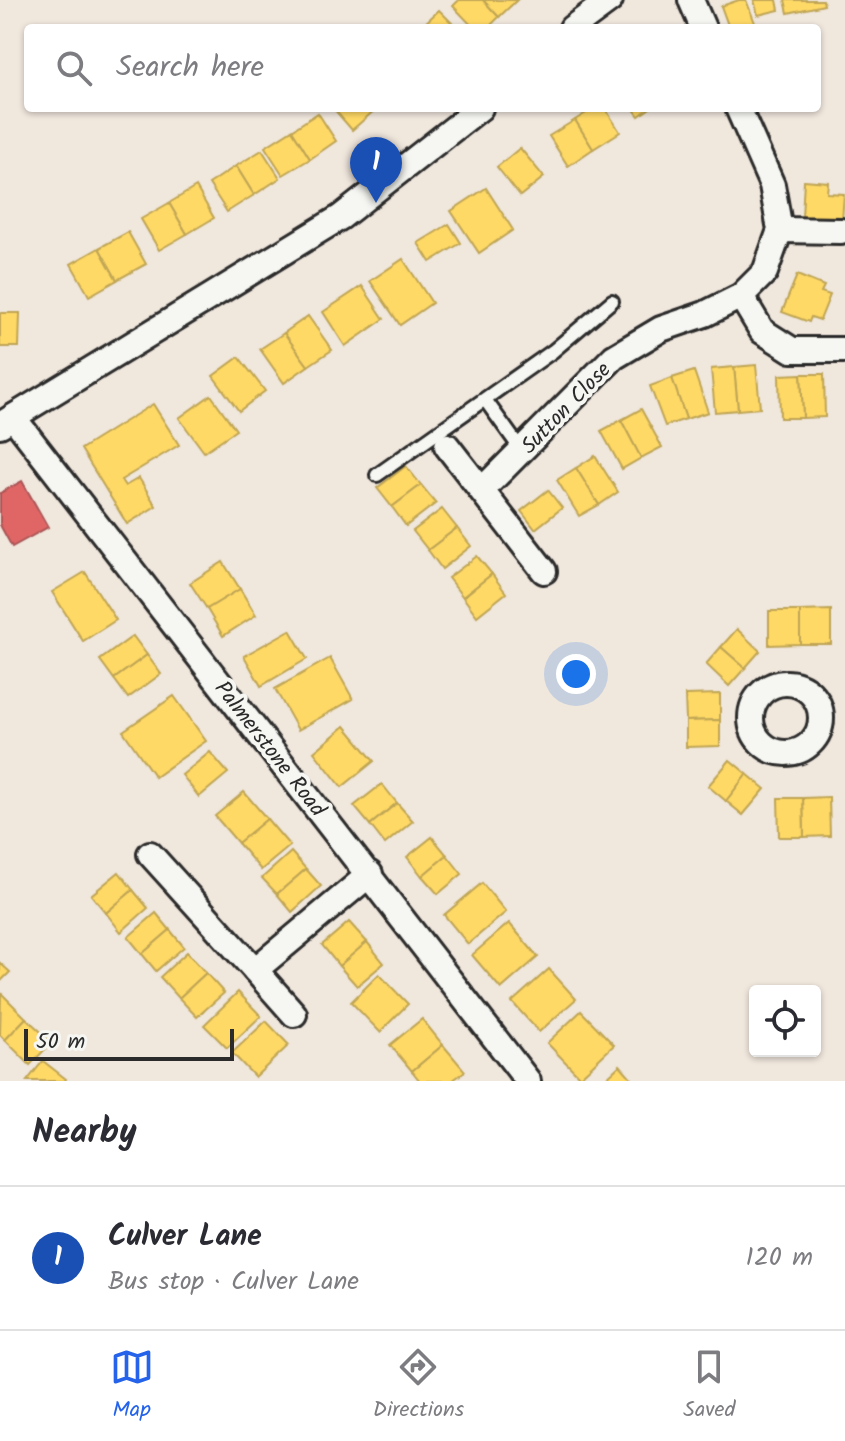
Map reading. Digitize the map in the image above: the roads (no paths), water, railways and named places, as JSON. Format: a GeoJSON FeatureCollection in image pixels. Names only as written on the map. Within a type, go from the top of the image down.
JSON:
{"type":"FeatureCollection","features":[{"type":"Feature","properties":{"kind":"street"},"geometry":{"type":"LineString","coordinates":[[577,24],[610,0]]}},
{"type":"Feature","properties":{"kind":"street"},"geometry":{"type":"LineString","coordinates":[[691,0],[701,24]]}},
{"type":"Feature","properties":{"kind":"street"},"geometry":{"type":"LineString","coordinates":[[6,421],[341,217],[475,112]]}},
{"type":"Feature","properties":{"kind":"street","name":"Sutton Close"},"geometry":{"type":"LineString","coordinates":[[483,489],[614,357],[661,329],[705,314],[741,296],[765,272],[780,230],[772,185],[740,112]]}},
{"type":"Feature","properties":{"kind":"street"},"geometry":{"type":"LineString","coordinates":[[780,230],[841,231]]}},
{"type":"Feature","properties":{"kind":"street"},"geometry":{"type":"LineString","coordinates":[[741,296],[762,331],[792,350],[845,350]]}},
{"type":"Feature","properties":{"kind":"street","name":"Palmerstone Road"},"geometry":{"type":"LineString","coordinates":[[6,421],[370,874],[528,1081]]}},
{"type":"Feature","properties":{"kind":"street"},"geometry":{"type":"LineString","coordinates":[[447,446],[544,571]]}},
{"type":"Feature","properties":{"kind":"street"},"geometry":{"type":"LineString","coordinates":[[150,854],[294,1014]]}},
{"type":"Feature","properties":{"kind":"street"},"geometry":{"type":"LineString","coordinates":[[255,970],[370,874]]}},
{"type":"Feature","properties":{"kind":"lane"},"geometry":{"type":"LineString","coordinates":[[377,475],[486,401],[553,351],[612,301]]}},
{"type":"Feature","properties":{"kind":"lane"},"geometry":{"type":"LineString","coordinates":[[486,401],[522,451]]}},
{"type":"Feature","properties":{"kind":"place","name":"Culver Lane"},"geometry":{"type":"Point","coordinates":[376,203]}}]}
